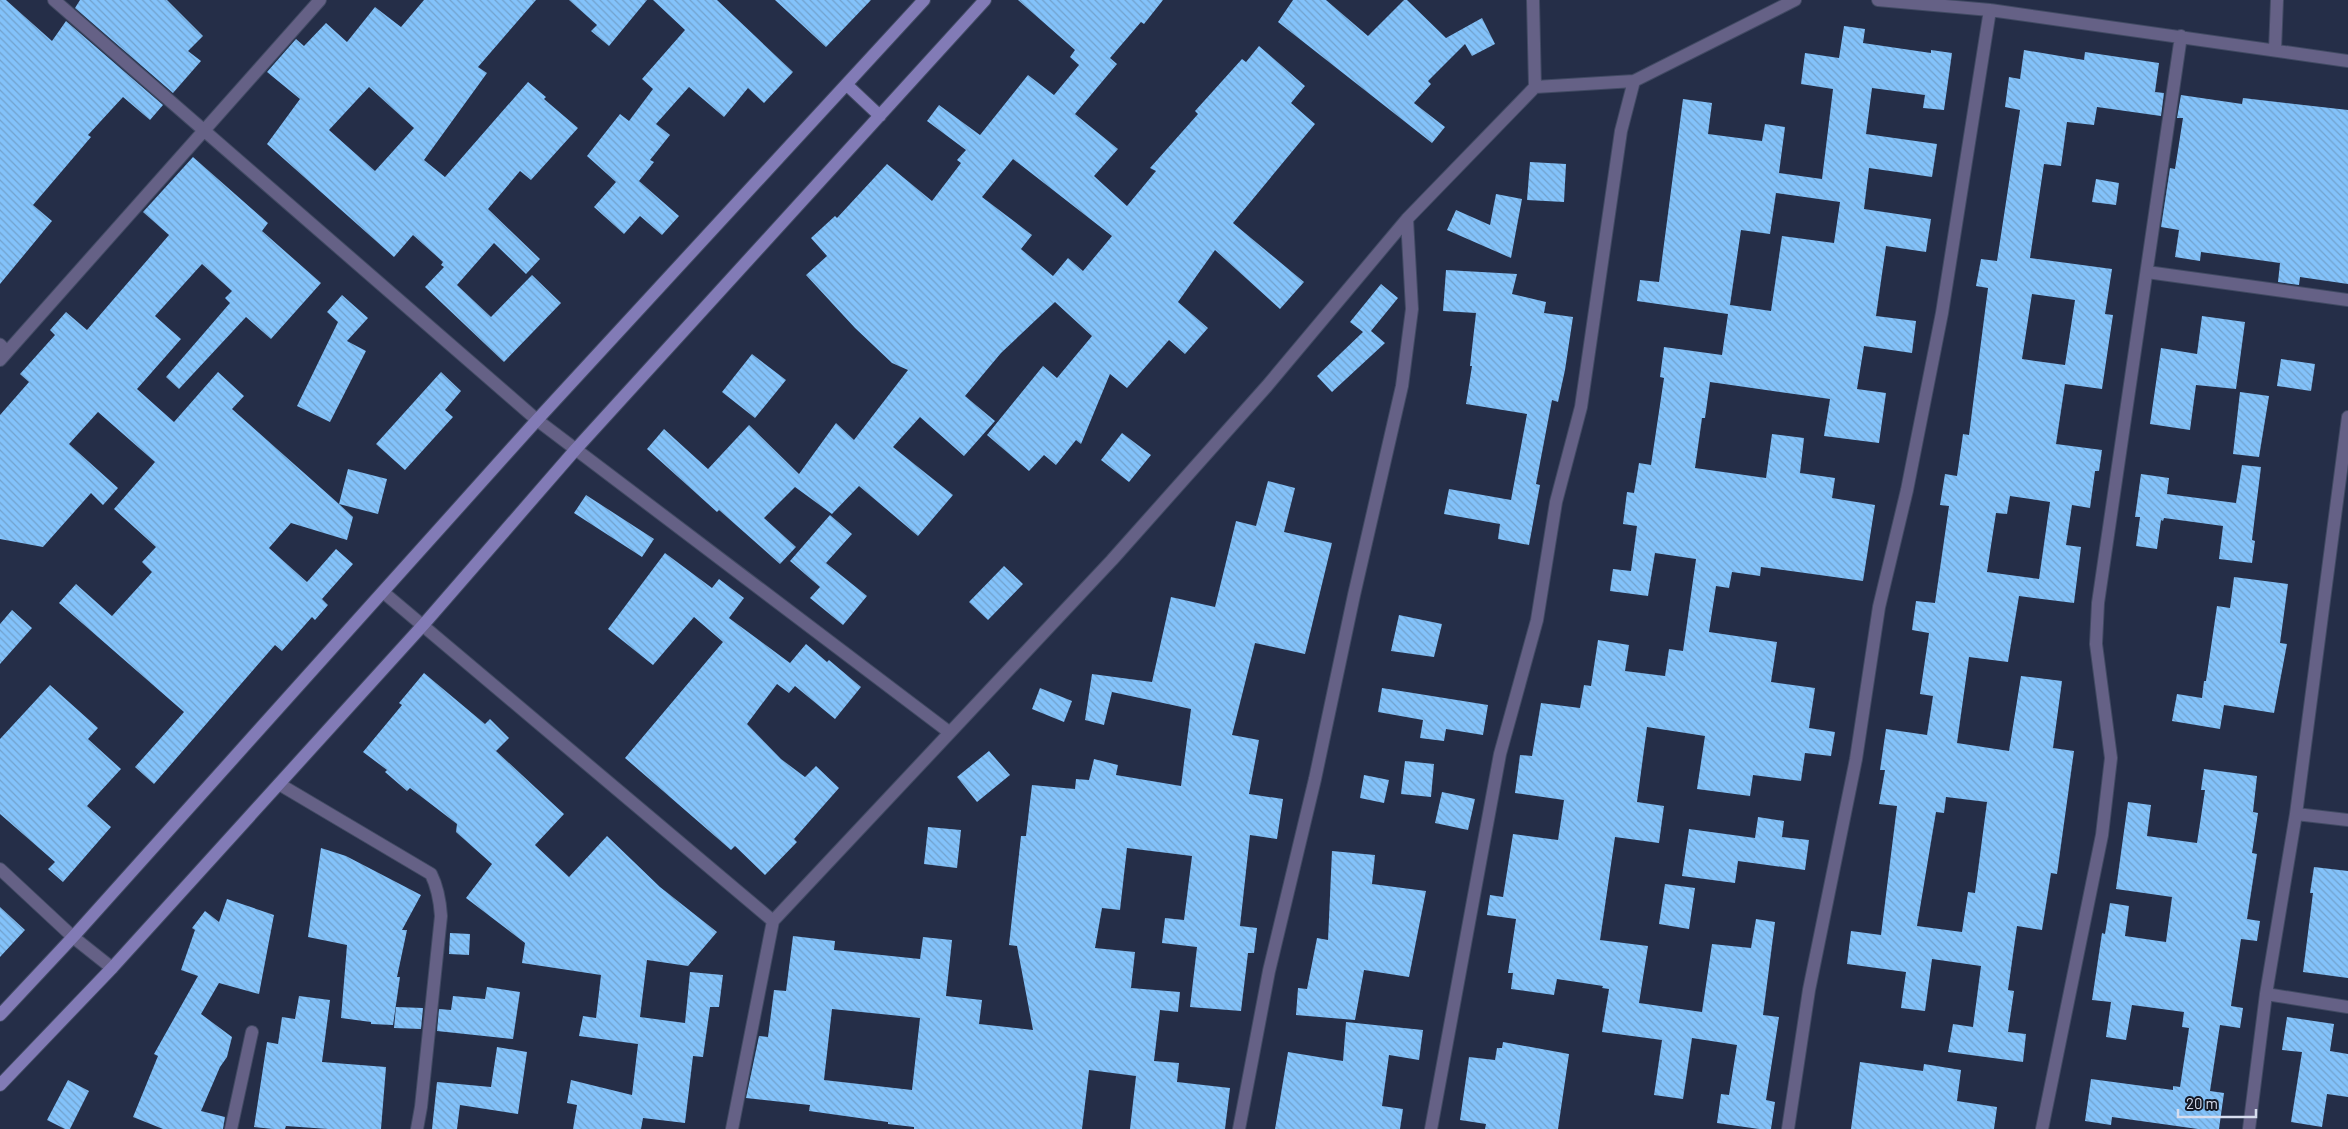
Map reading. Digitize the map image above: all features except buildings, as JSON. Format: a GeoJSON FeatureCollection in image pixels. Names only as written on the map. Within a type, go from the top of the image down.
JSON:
{"type":"FeatureCollection","features":[{"type":"Feature","properties":{"kind":"main road"},"geometry":{"type":"LineString","coordinates":[[0,1015],[73,937],[537,420],[924,0]]}},
{"type":"Feature","properties":{"kind":"main road"},"geometry":{"type":"LineString","coordinates":[[0,1085],[112,968],[424,624],[576,449],[985,0]]}},
{"type":"Feature","properties":{"kind":"main road"},"geometry":{"type":"LineString","coordinates":[[846,84],[880,116]]}},
{"type":"Feature","properties":{"kind":"street"},"geometry":{"type":"LineString","coordinates":[[54,0],[203,132],[537,420],[950,732]]}},
{"type":"Feature","properties":{"kind":"street"},"geometry":{"type":"LineString","coordinates":[[2,352],[203,132],[320,0]]}},
{"type":"Feature","properties":{"kind":"street"},"geometry":{"type":"LineString","coordinates":[[1533,0],[1535,87]]}},
{"type":"Feature","properties":{"kind":"street"},"geometry":{"type":"LineString","coordinates":[[732,1129],[773,921],[1124,546],[1267,386],[1408,219],[1535,87],[1634,82],[1795,0]]}},
{"type":"Feature","properties":{"kind":"street"},"geometry":{"type":"LineString","coordinates":[[1878,0],[1990,10],[2348,61]]}},
{"type":"Feature","properties":{"kind":"street"},"geometry":{"type":"LineString","coordinates":[[2275,50],[2277,0]]}},
{"type":"Feature","properties":{"kind":"street"},"geometry":{"type":"LineString","coordinates":[[1788,1129],[1809,990],[1856,759],[1879,607],[1907,490],[1942,313],[1990,10]]}},
{"type":"Feature","properties":{"kind":"street"},"geometry":{"type":"LineString","coordinates":[[2042,1129],[2102,835],[2106,806],[2111,758],[2096,644],[2098,603],[2181,36]]}},
{"type":"Feature","properties":{"kind":"street"},"geometry":{"type":"LineString","coordinates":[[1431,1129],[1500,754],[1537,620],[1556,502],[1581,407],[1621,131],[1634,82]]}},
{"type":"Feature","properties":{"kind":"street"},"geometry":{"type":"LineString","coordinates":[[1238,1129],[1269,971],[1315,779],[1354,594],[1402,386],[1412,309],[1408,219]]}},
{"type":"Feature","properties":{"kind":"street"},"geometry":{"type":"LineString","coordinates":[[2147,272],[2348,300]]}},
{"type":"Feature","properties":{"kind":"street"},"geometry":{"type":"LineString","coordinates":[[2249,1129],[2266,994],[2296,814],[2348,417]]}},
{"type":"Feature","properties":{"kind":"street"},"geometry":{"type":"LineString","coordinates":[[383,592],[424,624],[773,921]]}},
{"type":"Feature","properties":{"kind":"street"},"geometry":{"type":"LineString","coordinates":[[279,784],[431,874],[436,884],[440,897],[441,916],[417,1129]]}},
{"type":"Feature","properties":{"kind":"street"},"geometry":{"type":"LineString","coordinates":[[2296,814],[2348,820]]}},
{"type":"Feature","properties":{"kind":"street"},"geometry":{"type":"LineString","coordinates":[[0,869],[73,937],[112,968]]}},
{"type":"Feature","properties":{"kind":"street"},"geometry":{"type":"LineString","coordinates":[[2266,994],[2348,1007]]}},
{"type":"Feature","properties":{"kind":"street"},"geometry":{"type":"LineString","coordinates":[[231,1129],[252,1032]]}}]}
